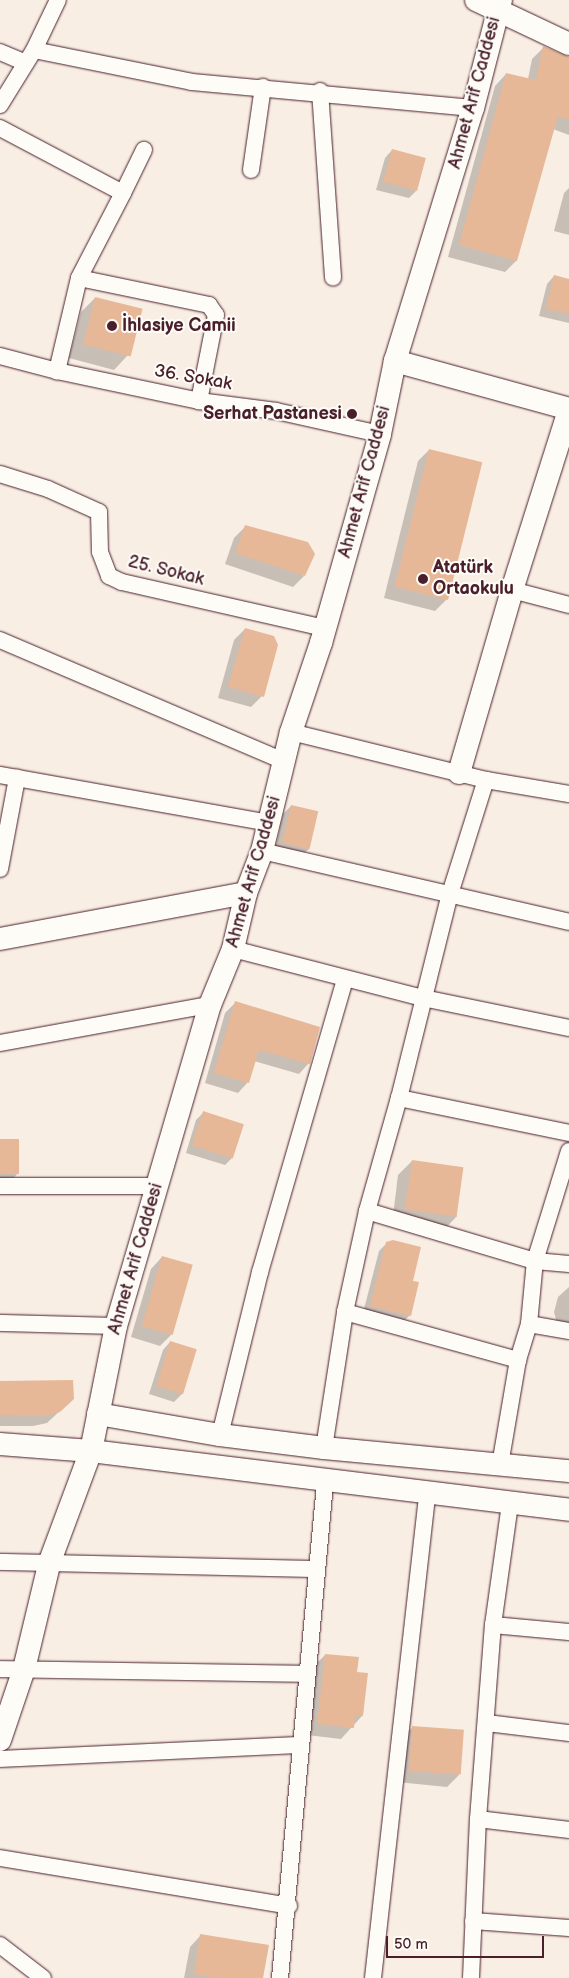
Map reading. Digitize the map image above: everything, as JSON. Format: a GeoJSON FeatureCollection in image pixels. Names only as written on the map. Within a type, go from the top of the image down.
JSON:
{"type":"FeatureCollection","features":[{"type":"Feature","properties":{"kind":"street"},"geometry":{"type":"LineString","coordinates":[[0,105],[30,56],[58,0]]}},
{"type":"Feature","properties":{"kind":"street"},"geometry":{"type":"LineString","coordinates":[[476,0],[499,6],[569,44]]}},
{"type":"Feature","properties":{"kind":"street","name":"Ahmet Arif Caddesi"},"geometry":{"type":"LineString","coordinates":[[0,1740],[24,1669],[50,1562],[91,1451],[116,1326],[210,1005],[233,949],[246,893],[262,851],[291,732],[325,628],[380,434],[395,361],[473,108],[499,6]]}},
{"type":"Feature","properties":{"kind":"street"},"geometry":{"type":"LineString","coordinates":[[0,52],[192,82],[320,92],[473,108]]}},
{"type":"Feature","properties":{"kind":"street"},"geometry":{"type":"LineString","coordinates":[[251,170],[263,87]]}},
{"type":"Feature","properties":{"kind":"street"},"geometry":{"type":"LineString","coordinates":[[320,92],[333,278]]}},
{"type":"Feature","properties":{"kind":"street"},"geometry":{"type":"LineString","coordinates":[[0,128],[123,193]]}},
{"type":"Feature","properties":{"kind":"street"},"geometry":{"type":"LineString","coordinates":[[57,371],[79,278],[144,150]]}},
{"type":"Feature","properties":{"kind":"street"},"geometry":{"type":"LineString","coordinates":[[79,278],[209,306],[216,315],[198,401]]}},
{"type":"Feature","properties":{"kind":"street","name":"36. Sokak"},"geometry":{"type":"LineString","coordinates":[[0,356],[57,371],[198,401],[276,411],[380,434]]}},
{"type":"Feature","properties":{"kind":"street"},"geometry":{"type":"LineString","coordinates":[[395,361],[569,409],[512,590],[459,774]]}},
{"type":"Feature","properties":{"kind":"street","name":"25. Sokak"},"geometry":{"type":"LineString","coordinates":[[0,474],[48,489],[99,512],[100,552],[109,576],[122,582],[325,628]]}},
{"type":"Feature","properties":{"kind":"street"},"geometry":{"type":"LineString","coordinates":[[512,590],[569,605]]}},
{"type":"Feature","properties":{"kind":"street"},"geometry":{"type":"LineString","coordinates":[[0,640],[283,761]]}},
{"type":"Feature","properties":{"kind":"street"},"geometry":{"type":"LineString","coordinates":[[291,732],[459,774],[569,794]]}},
{"type":"Feature","properties":{"kind":"street"},"geometry":{"type":"LineString","coordinates":[[0,775],[269,823]]}},
{"type":"Feature","properties":{"kind":"street"},"geometry":{"type":"LineString","coordinates":[[0,868],[16,778]]}},
{"type":"Feature","properties":{"kind":"street"},"geometry":{"type":"LineString","coordinates":[[324,1448],[345,1312],[366,1211],[399,1098],[449,897],[486,780]]}},
{"type":"Feature","properties":{"kind":"street"},"geometry":{"type":"LineString","coordinates":[[262,851],[449,897],[569,922]]}},
{"type":"Feature","properties":{"kind":"street"},"geometry":{"type":"LineString","coordinates":[[0,939],[246,893]]}},
{"type":"Feature","properties":{"kind":"street"},"geometry":{"type":"LineString","coordinates":[[233,949],[345,980],[569,1028]]}},
{"type":"Feature","properties":{"kind":"street"},"geometry":{"type":"LineString","coordinates":[[220,1435],[260,1272],[345,980]]}},
{"type":"Feature","properties":{"kind":"street"},"geometry":{"type":"LineString","coordinates":[[0,1043],[210,1005]]}},
{"type":"Feature","properties":{"kind":"street"},"geometry":{"type":"LineString","coordinates":[[399,1098],[569,1133]]}},
{"type":"Feature","properties":{"kind":"street"},"geometry":{"type":"LineString","coordinates":[[500,1465],[518,1360],[529,1324],[535,1261],[569,1151]]}},
{"type":"Feature","properties":{"kind":"street"},"geometry":{"type":"LineString","coordinates":[[0,1186],[157,1186]]}},
{"type":"Feature","properties":{"kind":"street"},"geometry":{"type":"LineString","coordinates":[[366,1211],[535,1261],[569,1264]]}},
{"type":"Feature","properties":{"kind":"street"},"geometry":{"type":"LineString","coordinates":[[345,1312],[518,1360]]}},
{"type":"Feature","properties":{"kind":"street"},"geometry":{"type":"LineString","coordinates":[[0,1323],[116,1326]]}},
{"type":"Feature","properties":{"kind":"street"},"geometry":{"type":"LineString","coordinates":[[529,1324],[569,1330]]}},
{"type":"Feature","properties":{"kind":"street"},"geometry":{"type":"LineString","coordinates":[[98,1414],[220,1435],[324,1448],[569,1471]]}},
{"type":"Feature","properties":{"kind":"street"},"geometry":{"type":"LineString","coordinates":[[0,1444],[91,1451],[326,1482],[569,1510]]}},
{"type":"Feature","properties":{"kind":"street"},"geometry":{"type":"LineString","coordinates":[[280,1978],[288,1906],[316,1569],[326,1482]]}},
{"type":"Feature","properties":{"kind":"street"},"geometry":{"type":"LineString","coordinates":[[373,1978],[426,1493]]}},
{"type":"Feature","properties":{"kind":"street"},"geometry":{"type":"LineString","coordinates":[[471,1978],[478,1819],[487,1723],[493,1625],[510,1504]]}},
{"type":"Feature","properties":{"kind":"street"},"geometry":{"type":"LineString","coordinates":[[0,1562],[316,1569]]}},
{"type":"Feature","properties":{"kind":"street"},"geometry":{"type":"LineString","coordinates":[[493,1625],[569,1632]]}},
{"type":"Feature","properties":{"kind":"street"},"geometry":{"type":"LineString","coordinates":[[0,1669],[307,1674]]}},
{"type":"Feature","properties":{"kind":"street"},"geometry":{"type":"LineString","coordinates":[[487,1723],[569,1733]]}},
{"type":"Feature","properties":{"kind":"street"},"geometry":{"type":"LineString","coordinates":[[0,1760],[301,1745]]}},
{"type":"Feature","properties":{"kind":"street"},"geometry":{"type":"LineString","coordinates":[[478,1819],[569,1830]]}},
{"type":"Feature","properties":{"kind":"street"},"geometry":{"type":"LineString","coordinates":[[0,1858],[288,1906]]}},
{"type":"Feature","properties":{"kind":"street"},"geometry":{"type":"LineString","coordinates":[[473,1921],[569,1928]]}},
{"type":"Feature","properties":{"kind":"street"},"geometry":{"type":"LineString","coordinates":[[0,1945],[43,1978]]}},
{"type":"Feature","properties":{"kind":"building"},"geometry":{"type":"Polygon","coordinates":[[[543,46],[569,57],[569,120],[558,116],[517,261],[459,245],[506,73],[536,80],[543,46]]]}},
{"type":"Feature","properties":{"kind":"building"},"geometry":{"type":"Polygon","coordinates":[[[392,149],[426,158],[417,191],[383,182],[392,149]]]}},
{"type":"Feature","properties":{"kind":"building"},"geometry":{"type":"Polygon","coordinates":[[[554,275],[569,279],[569,314],[546,309],[554,275]]]}},
{"type":"Feature","properties":{"kind":"building","name":"İhlasiye Camii"},"geometry":{"type":"Polygon","coordinates":[[[95,297],[143,309],[131,356],[83,345],[95,297]]]}},
{"type":"Feature","properties":{"kind":"building"},"geometry":{"type":"Polygon","coordinates":[[[429,449],[482,462],[448,600],[395,587],[429,449]]]}},
{"type":"Feature","properties":{"kind":"building"},"geometry":{"type":"Polygon","coordinates":[[[245,525],[308,542],[315,554],[305,576],[235,553],[245,525]]]}},
{"type":"Feature","properties":{"kind":"building"},"geometry":{"type":"Polygon","coordinates":[[[245,628],[274,636],[278,645],[264,697],[228,687],[245,628]]]}},
{"type":"Feature","properties":{"kind":"building"},"geometry":{"type":"Polygon","coordinates":[[[291,805],[318,811],[310,849],[282,843],[291,805]]]}},
{"type":"Feature","properties":{"kind":"building"},"geometry":{"type":"Polygon","coordinates":[[[235,1001],[320,1027],[310,1064],[259,1050],[249,1083],[214,1073],[235,1001]]]}},
{"type":"Feature","properties":{"kind":"building"},"geometry":{"type":"Polygon","coordinates":[[[203,1111],[244,1124],[233,1159],[192,1145],[203,1111]]]}},
{"type":"Feature","properties":{"kind":"building"},"geometry":{"type":"Polygon","coordinates":[[[0,1139],[19,1139],[19,1174],[0,1174],[0,1139]]]}},
{"type":"Feature","properties":{"kind":"building"},"geometry":{"type":"Polygon","coordinates":[[[412,1160],[463,1167],[457,1217],[405,1210],[412,1160]]]}},
{"type":"Feature","properties":{"kind":"building"},"geometry":{"type":"Polygon","coordinates":[[[393,1240],[421,1247],[413,1281],[419,1282],[411,1316],[370,1306],[386,1242],[393,1240]]]}},
{"type":"Feature","properties":{"kind":"building"},"geometry":{"type":"Polygon","coordinates":[[[162,1256],[193,1265],[173,1335],[142,1326],[162,1256]]]}},
{"type":"Feature","properties":{"kind":"building"},"geometry":{"type":"Polygon","coordinates":[[[170,1341],[197,1349],[183,1394],[156,1386],[170,1341]]]}},
{"type":"Feature","properties":{"kind":"building"},"geometry":{"type":"Polygon","coordinates":[[[73,1380],[74,1399],[60,1412],[45,1416],[0,1415],[0,1381],[73,1380]]]}},
{"type":"Feature","properties":{"kind":"building"},"geometry":{"type":"Polygon","coordinates":[[[325,1654],[359,1657],[357,1672],[368,1673],[363,1716],[355,1715],[354,1728],[317,1724],[325,1654]]]}},
{"type":"Feature","properties":{"kind":"building"},"geometry":{"type":"Polygon","coordinates":[[[412,1726],[464,1730],[461,1775],[409,1771],[412,1726]]]}},
{"type":"Feature","properties":{"kind":"building"},"geometry":{"type":"Polygon","coordinates":[[[200,1934],[269,1945],[263,1978],[218,1978],[194,1974],[200,1934]]]}},
{"type":"Feature","properties":{"kind":"place","name":"İhlasiye Camii"},"geometry":{"type":"Point","coordinates":[112,326]}},
{"type":"Feature","properties":{"kind":"place","name":"Serhat Pastanesi"},"geometry":{"type":"Point","coordinates":[352,414]}},
{"type":"Feature","properties":{"kind":"place","name":"Atatürk Ortaokulu"},"geometry":{"type":"Point","coordinates":[423,579]}}]}
